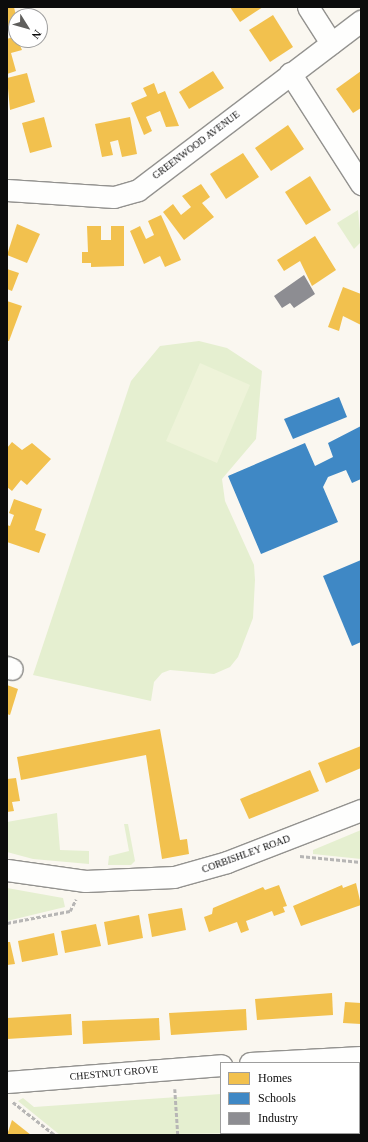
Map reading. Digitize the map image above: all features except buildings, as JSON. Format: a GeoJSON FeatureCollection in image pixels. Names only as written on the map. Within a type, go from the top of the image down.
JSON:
{"type":"FeatureCollection","features":[{"type":"Feature","properties":{"kind":"street"},"geometry":{"type":"LineString","coordinates":[[308,7],[331,43]]}},
{"type":"Feature","properties":{"kind":"street","name":"GREENWOOD AVENUE"},"geometry":{"type":"LineString","coordinates":[[7,190],[124,196],[138,190],[290,73],[361,21]]}},
{"type":"Feature","properties":{"kind":"street"},"geometry":{"type":"LineString","coordinates":[[290,73],[361,184]]}},
{"type":"Feature","properties":{"kind":"street","name":"CORBISHLEY ROAD"},"geometry":{"type":"LineString","coordinates":[[7,870],[85,881],[174,877],[227,862],[361,810]]}},
{"type":"Feature","properties":{"kind":"street"},"geometry":{"type":"LineString","coordinates":[[268,1062],[361,1057]]}},
{"type":"Feature","properties":{"kind":"street","name":"CHESTNUT GROVE"},"geometry":{"type":"LineString","coordinates":[[9,1089],[174,1068],[220,1065]]}},
{"type":"Feature","properties":{"kind":"path"},"geometry":{"type":"LineString","coordinates":[[283,841],[293,856],[361,862]]}},
{"type":"Feature","properties":{"kind":"path"},"geometry":{"type":"LineString","coordinates":[[7,923],[70,911],[85,881]]}},
{"type":"Feature","properties":{"kind":"path"},"geometry":{"type":"LineString","coordinates":[[174,1068],[178,1135]]}},
{"type":"Feature","properties":{"kind":"path"},"geometry":{"type":"LineString","coordinates":[[9,1089],[55,1135]]}},
{"type":"Feature","properties":{"kind":"green space"},"geometry":{"type":"Polygon","coordinates":[[[358,210],[361,242],[354,249],[337,223],[358,210]]]}},
{"type":"Feature","properties":{"kind":"green space"},"geometry":{"type":"Polygon","coordinates":[[[199,341],[227,348],[262,371],[256,439],[222,479],[225,501],[254,565],[255,580],[253,618],[238,657],[230,667],[214,674],[170,670],[162,673],[154,682],[151,701],[33,675],[131,381],[160,346],[199,341]]]}},
{"type":"Feature","properties":{"kind":"green space"},"geometry":{"type":"Polygon","coordinates":[[[200,363],[250,385],[217,463],[166,441],[200,363]]]}},
{"type":"Feature","properties":{"kind":"green space"},"geometry":{"type":"Polygon","coordinates":[[[57,813],[60,850],[89,851],[89,864],[33,859],[7,852],[7,822],[57,813]]]}},
{"type":"Feature","properties":{"kind":"green space"},"geometry":{"type":"Polygon","coordinates":[[[124,824],[128,824],[135,861],[131,865],[108,865],[109,856],[129,851],[124,824]]]}},
{"type":"Feature","properties":{"kind":"green space"},"geometry":{"type":"Polygon","coordinates":[[[361,830],[361,859],[313,854],[313,850],[361,830]]]}},
{"type":"Feature","properties":{"kind":"green space"},"geometry":{"type":"Polygon","coordinates":[[[7,888],[63,898],[65,907],[7,921],[7,888]]]}},
{"type":"Feature","properties":{"kind":"green space"},"geometry":{"type":"Polygon","coordinates":[[[220,1094],[220,1134],[60,1135],[18,1101],[23,1098],[34,1107],[220,1094]]]}}]}
